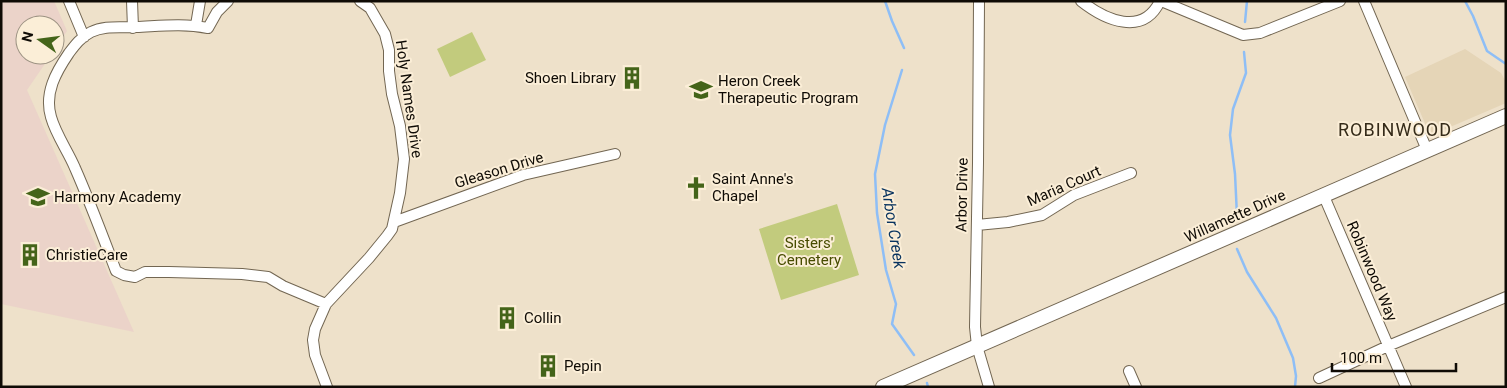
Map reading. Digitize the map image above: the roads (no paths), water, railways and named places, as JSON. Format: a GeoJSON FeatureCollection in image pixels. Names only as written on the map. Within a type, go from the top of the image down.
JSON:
{"type":"FeatureCollection","features":[{"type":"Feature","properties":{"kind":"main road","name":"Willamette Drive"},"geometry":{"type":"LineString","coordinates":[[883,387],[1506,116]]}},
{"type":"Feature","properties":{"kind":"street"},"geometry":{"type":"LineString","coordinates":[[69,1],[84,37]]}},
{"type":"Feature","properties":{"kind":"street"},"geometry":{"type":"LineString","coordinates":[[132,1],[133,28]]}},
{"type":"Feature","properties":{"kind":"street"},"geometry":{"type":"LineString","coordinates":[[196,26],[200,1]]}},
{"type":"Feature","properties":{"kind":"street"},"geometry":{"type":"LineString","coordinates":[[228,1],[208,28],[184,24],[133,28],[102,28],[90,32],[78,42],[59,68],[54,80],[49,103],[51,116],[75,168],[116,271],[124,275],[136,277],[145,272],[169,272],[242,274],[268,277],[283,286],[326,304]]}},
{"type":"Feature","properties":{"kind":"street","name":"Holy Names Drive"},"geometry":{"type":"LineString","coordinates":[[327,387],[314,354],[313,340],[315,329],[326,304],[387,236],[394,222],[404,158],[400,126],[392,94],[389,50],[385,34],[370,8],[360,1]]}},
{"type":"Feature","properties":{"kind":"street","name":"Arbor Drive"},"geometry":{"type":"LineString","coordinates":[[978,1],[975,327],[977,346],[988,387]]}},
{"type":"Feature","properties":{"kind":"street"},"geometry":{"type":"LineString","coordinates":[[1081,1],[1101,14],[1129,22],[1146,19],[1157,9],[1161,1],[1243,35],[1260,33],[1340,1]]}},
{"type":"Feature","properties":{"kind":"street"},"geometry":{"type":"LineString","coordinates":[[1364,1],[1427,150]]}},
{"type":"Feature","properties":{"kind":"street","name":"Gleason Drive"},"geometry":{"type":"LineString","coordinates":[[394,222],[523,176],[615,154]]}},
{"type":"Feature","properties":{"kind":"street","name":"Maria Court"},"geometry":{"type":"LineString","coordinates":[[977,225],[1008,222],[1042,215],[1074,196],[1131,173]]}},
{"type":"Feature","properties":{"kind":"street","name":"Robinwood Way"},"geometry":{"type":"LineString","coordinates":[[1323,194],[1406,387]]}},
{"type":"Feature","properties":{"kind":"street"},"geometry":{"type":"LineString","coordinates":[[1319,378],[1388,346],[1506,297]]}},
{"type":"Feature","properties":{"kind":"street"},"geometry":{"type":"LineString","coordinates":[[1129,371],[1136,387]]}},
{"type":"Feature","properties":{"kind":"waterway","name":"Arbor Creek"},"geometry":{"type":"LineString","coordinates":[[885,1],[904,48]]}},
{"type":"Feature","properties":{"kind":"waterway"},"geometry":{"type":"LineString","coordinates":[[1245,22],[1247,1]]}},
{"type":"Feature","properties":{"kind":"waterway"},"geometry":{"type":"LineString","coordinates":[[1465,1],[1487,51],[1506,64]]}},
{"type":"Feature","properties":{"kind":"waterway"},"geometry":{"type":"LineString","coordinates":[[1237,216],[1235,174],[1230,135],[1233,109],[1246,73],[1244,52]]}},
{"type":"Feature","properties":{"kind":"waterway","name":"Arbor Creek"},"geometry":{"type":"LineString","coordinates":[[902,70],[885,125],[875,174],[877,213],[886,270],[896,304],[892,324],[914,355]]}},
{"type":"Feature","properties":{"kind":"waterway"},"geometry":{"type":"LineString","coordinates":[[1237,249],[1247,272],[1276,318],[1293,358],[1296,376],[1295,387]]}},
{"type":"Feature","properties":{"kind":"waterway","name":"Arbor Creek"},"geometry":{"type":"LineString","coordinates":[[927,383],[928,387]]}},
{"type":"Feature","properties":{"kind":"place","name":"Shoen Library"},"geometry":{"type":"Point","coordinates":[632,78]}},
{"type":"Feature","properties":{"kind":"place","name":"Heron Creek Therapeutic Program"},"geometry":{"type":"Point","coordinates":[701,90]}},
{"type":"Feature","properties":{"kind":"place","name":"Saint Anne's Chapel"},"geometry":{"type":"Point","coordinates":[696,188]}},
{"type":"Feature","properties":{"kind":"place","name":"Harmony Academy"},"geometry":{"type":"Point","coordinates":[38,197]}},
{"type":"Feature","properties":{"kind":"place","name":"ChristieCare"},"geometry":{"type":"Point","coordinates":[30,255]}},
{"type":"Feature","properties":{"kind":"place","name":"Collin"},"geometry":{"type":"Point","coordinates":[507,318]}},
{"type":"Feature","properties":{"kind":"place","name":"Pepin"},"geometry":{"type":"Point","coordinates":[548,366]}},
{"type":"Feature","properties":{"kind":"district","name":"ROBINWOOD"},"geometry":{"type":"Point","coordinates":[1395,130]}},
{"type":"Feature","properties":{"kind":"park label","name":"Sisters' Cemetery"},"geometry":{"type":"Point","coordinates":[809,252]}}]}
